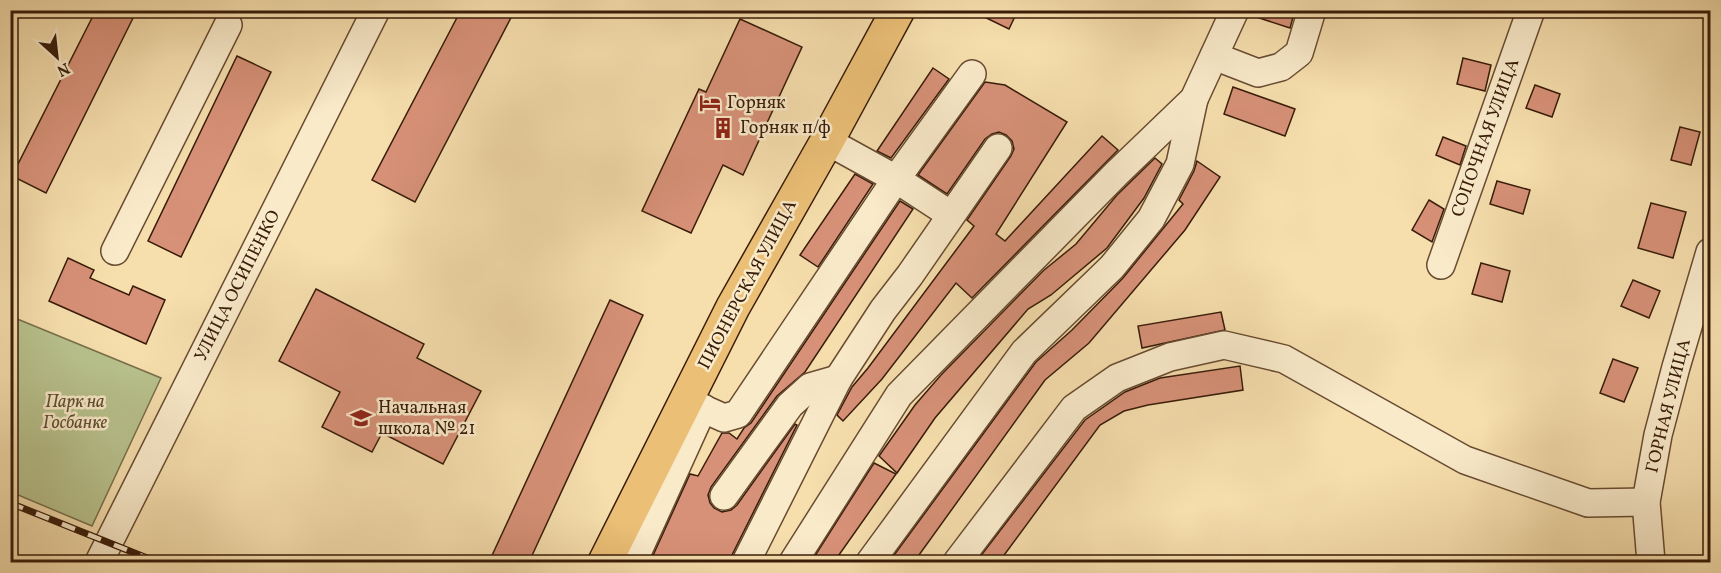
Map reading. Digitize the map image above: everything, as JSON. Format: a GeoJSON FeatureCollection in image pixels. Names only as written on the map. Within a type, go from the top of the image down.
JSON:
{"type":"FeatureCollection","features":[{"type":"Feature","properties":{"kind":"main road","name":"ПИОНЕРСКАЯ УЛИЦА"},"geometry":{"type":"LineString","coordinates":[[605,562],[694,405],[733,307],[898,10]]}},
{"type":"Feature","properties":{"kind":"street","name":"УЛИЦА ОСИПЕНКО"},"geometry":{"type":"LineString","coordinates":[[99,562],[376,10]]}},
{"type":"Feature","properties":{"kind":"street"},"geometry":{"type":"LineString","coordinates":[[870,562],[1024,352],[1112,267],[1151,219],[1180,164],[1194,99],[1235,10]]}},
{"type":"Feature","properties":{"kind":"street"},"geometry":{"type":"LineString","coordinates":[[1214,56],[1258,73],[1281,67],[1299,52],[1312,10]]}},
{"type":"Feature","properties":{"kind":"street","name":"СОПОЧНАЯ УЛИЦА"},"geometry":{"type":"LineString","coordinates":[[1440,265],[1531,10]]}},
{"type":"Feature","properties":{"kind":"street"},"geometry":{"type":"LineString","coordinates":[[116,251],[228,25]]}},
{"type":"Feature","properties":{"kind":"street"},"geometry":{"type":"LineString","coordinates":[[633,562],[694,405],[724,418],[738,414],[896,179],[972,74]]}},
{"type":"Feature","properties":{"kind":"street"},"geometry":{"type":"LineString","coordinates":[[794,562],[899,395],[1117,173],[1194,99]]}},
{"type":"Feature","properties":{"kind":"street"},"geometry":{"type":"LineString","coordinates":[[827,141],[896,179],[951,215]]}},
{"type":"Feature","properties":{"kind":"street"},"geometry":{"type":"LineString","coordinates":[[746,562],[838,379],[883,310],[998,148]]}},
{"type":"Feature","properties":{"kind":"street","name":"ГОРНАЯ УЛИЦА"},"geometry":{"type":"LineString","coordinates":[[1651,562],[1646,502],[1658,435],[1710,252]]}},
{"type":"Feature","properties":{"kind":"street"},"geometry":{"type":"LineString","coordinates":[[957,562],[1074,408],[1117,378],[1170,357],[1224,345],[1284,359],[1465,460],[1588,503],[1646,502]]}},
{"type":"Feature","properties":{"kind":"street"},"geometry":{"type":"LineString","coordinates":[[724,496],[790,405],[810,387],[838,379]]}},
{"type":"Feature","properties":{"kind":"green space","name":"Парк на Госбанке"},"geometry":{"type":"Polygon","coordinates":[[[10,316],[161,378],[92,526],[11,492],[10,316]]]}},
{"type":"Feature","properties":{"kind":"building"},"geometry":{"type":"Polygon","coordinates":[[[96,10],[137,10],[46,193],[12,176],[96,10]]]}},
{"type":"Feature","properties":{"kind":"building"},"geometry":{"type":"Polygon","coordinates":[[[461,10],[515,10],[415,202],[372,180],[461,10]]]}},
{"type":"Feature","properties":{"kind":"building"},"geometry":{"type":"Polygon","coordinates":[[[970,10],[1018,10],[1009,29],[970,10]]]}},
{"type":"Feature","properties":{"kind":"building"},"geometry":{"type":"Polygon","coordinates":[[[1250,10],[1295,10],[1290,28],[1250,15],[1250,10]]]}},
{"type":"Feature","properties":{"kind":"building","name":"Горняк п/ф"},"geometry":{"type":"Polygon","coordinates":[[[740,19],[802,47],[743,175],[723,165],[691,233],[642,211],[699,89],[706,92],[740,19]]]}},
{"type":"Feature","properties":{"kind":"building"},"geometry":{"type":"Polygon","coordinates":[[[237,56],[271,72],[181,257],[148,241],[237,56]]]}},
{"type":"Feature","properties":{"kind":"building"},"geometry":{"type":"Polygon","coordinates":[[[1463,58],[1491,65],[1485,91],[1457,84],[1463,58]]]}},
{"type":"Feature","properties":{"kind":"building"},"geometry":{"type":"Polygon","coordinates":[[[933,68],[949,79],[891,158],[877,151],[933,68]]]}},
{"type":"Feature","properties":{"kind":"building"},"geometry":{"type":"Polygon","coordinates":[[[985,82],[1005,85],[1067,122],[996,234],[1005,241],[1102,136],[1118,150],[972,298],[956,283],[882,379],[843,421],[837,415],[852,387],[974,226],[967,220],[1014,149],[1012,141],[1006,135],[999,132],[992,134],[985,139],[947,194],[918,175],[985,82]]]}},
{"type":"Feature","properties":{"kind":"building"},"geometry":{"type":"Polygon","coordinates":[[[1535,85],[1560,94],[1552,117],[1526,108],[1535,85]]]}},
{"type":"Feature","properties":{"kind":"building"},"geometry":{"type":"Polygon","coordinates":[[[1233,87],[1295,109],[1285,136],[1224,114],[1233,87]]]}},
{"type":"Feature","properties":{"kind":"building"},"geometry":{"type":"Polygon","coordinates":[[[1680,127],[1700,132],[1691,165],[1671,160],[1680,127]]]}},
{"type":"Feature","properties":{"kind":"building"},"geometry":{"type":"Polygon","coordinates":[[[1443,137],[1466,146],[1460,165],[1436,155],[1443,137]]]}},
{"type":"Feature","properties":{"kind":"building"},"geometry":{"type":"Polygon","coordinates":[[[1155,158],[1162,164],[1144,198],[1107,248],[1051,295],[1028,309],[935,418],[897,473],[879,456],[915,405],[941,375],[1043,271],[1076,244],[1117,195],[1155,158]]]}},
{"type":"Feature","properties":{"kind":"building"},"geometry":{"type":"Polygon","coordinates":[[[1197,161],[1220,177],[1185,230],[1089,343],[1045,380],[914,562],[889,562],[1036,362],[1072,330],[1123,278],[1183,204],[1179,200],[1197,161]]]}},
{"type":"Feature","properties":{"kind":"building"},"geometry":{"type":"Polygon","coordinates":[[[855,174],[873,184],[818,267],[800,255],[855,174]]]}},
{"type":"Feature","properties":{"kind":"building"},"geometry":{"type":"Polygon","coordinates":[[[1497,181],[1530,190],[1523,214],[1490,204],[1497,181]]]}},
{"type":"Feature","properties":{"kind":"building"},"geometry":{"type":"Polygon","coordinates":[[[1429,200],[1444,209],[1432,242],[1412,230],[1429,200]]]}},
{"type":"Feature","properties":{"kind":"building"},"geometry":{"type":"Polygon","coordinates":[[[900,201],[913,209],[805,372],[777,396],[711,487],[708,495],[714,508],[722,512],[731,510],[737,505],[795,424],[797,425],[730,562],[650,562],[690,474],[698,476],[722,433],[729,433],[737,439],[744,428],[751,423],[900,201]]]}},
{"type":"Feature","properties":{"kind":"building"},"geometry":{"type":"Polygon","coordinates":[[[1651,203],[1686,212],[1673,258],[1638,248],[1651,203]]]}},
{"type":"Feature","properties":{"kind":"building"},"geometry":{"type":"Polygon","coordinates":[[[68,258],[94,270],[90,278],[129,295],[133,286],[165,300],[146,344],[49,301],[68,258]]]}},
{"type":"Feature","properties":{"kind":"building"},"geometry":{"type":"Polygon","coordinates":[[[1481,263],[1510,271],[1502,302],[1472,294],[1481,263]]]}},
{"type":"Feature","properties":{"kind":"building"},"geometry":{"type":"Polygon","coordinates":[[[1633,280],[1660,291],[1649,318],[1621,306],[1633,280]]]}},
{"type":"Feature","properties":{"kind":"building"},"geometry":{"type":"Polygon","coordinates":[[[316,289],[424,344],[417,358],[481,391],[443,464],[382,433],[372,452],[322,427],[340,392],[279,361],[316,289]]]}},
{"type":"Feature","properties":{"kind":"building"},"geometry":{"type":"Polygon","coordinates":[[[610,300],[643,315],[529,562],[489,562],[610,300]]]}},
{"type":"Feature","properties":{"kind":"building"},"geometry":{"type":"Polygon","coordinates":[[[1221,312],[1225,330],[1142,348],[1138,326],[1221,312]]]}},
{"type":"Feature","properties":{"kind":"building"},"geometry":{"type":"Polygon","coordinates":[[[1613,359],[1638,368],[1624,402],[1600,393],[1613,359]]]}},
{"type":"Feature","properties":{"kind":"building"},"geometry":{"type":"Polygon","coordinates":[[[1240,366],[1243,390],[1148,405],[1124,411],[1100,425],[999,562],[976,562],[1085,420],[1125,392],[1160,378],[1240,366]]]}},
{"type":"Feature","properties":{"kind":"building"},"geometry":{"type":"Polygon","coordinates":[[[874,463],[896,474],[834,562],[811,562],[874,463]]]}},
{"type":"Feature","properties":{"kind":"railway"},"geometry":{"type":"LineString","coordinates":[[10,503],[157,562]]}},
{"type":"Feature","properties":{"kind":"place","name":"Горняк"},"geometry":{"type":"Point","coordinates":[710,103]}},
{"type":"Feature","properties":{"kind":"place","name":"Горняк п/ф"},"geometry":{"type":"Point","coordinates":[723,128]}},
{"type":"Feature","properties":{"kind":"place","name":"Начальная школа № 21"},"geometry":{"type":"Point","coordinates":[361,418]}}]}
